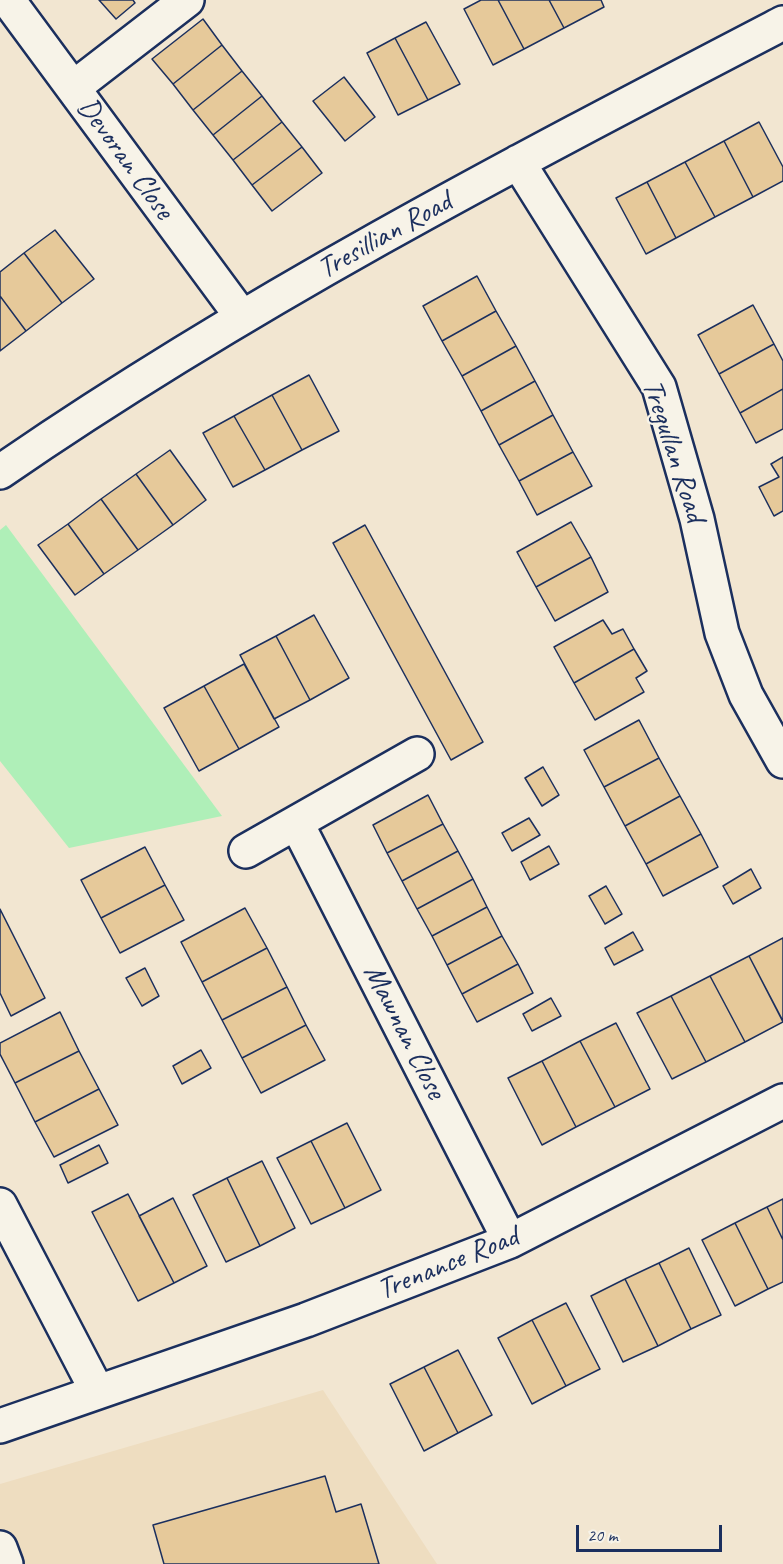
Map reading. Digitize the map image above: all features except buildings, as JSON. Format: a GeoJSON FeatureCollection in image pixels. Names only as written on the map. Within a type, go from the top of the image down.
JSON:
{"type":"FeatureCollection","features":[{"type":"Feature","properties":{"kind":"street","name":"Devoran Close"},"geometry":{"type":"LineString","coordinates":[[8,0],[242,317]]}},
{"type":"Feature","properties":{"kind":"street"},"geometry":{"type":"LineString","coordinates":[[73,88],[187,0]]}},
{"type":"Feature","properties":{"kind":"street","name":"Tresillian Road"},"geometry":{"type":"LineString","coordinates":[[0,472],[242,317],[518,162],[783,23]]}},
{"type":"Feature","properties":{"kind":"street","name":"Tregullan Road"},"geometry":{"type":"LineString","coordinates":[[518,162],[659,387],[697,519],[722,633],[746,695],[783,761]]}},
{"type":"Feature","properties":{"kind":"street"},"geometry":{"type":"LineString","coordinates":[[246,851],[417,754]]}},
{"type":"Feature","properties":{"kind":"street","name":"Mawnan Close"},"geometry":{"type":"LineString","coordinates":[[297,824],[510,1241]]}},
{"type":"Feature","properties":{"kind":"street","name":"Trenance Road"},"geometry":{"type":"LineString","coordinates":[[0,1426],[306,1320],[510,1241],[783,1101]]}},
{"type":"Feature","properties":{"kind":"street"},"geometry":{"type":"LineString","coordinates":[[0,1205],[97,1391]]}},
{"type":"Feature","properties":{"kind":"street"},"geometry":{"type":"LineString","coordinates":[[0,1548],[6,1564]]}},
{"type":"Feature","properties":{"kind":"shaded area"},"geometry":{"type":"Polygon","coordinates":[[[323,1390],[437,1564],[0,1564],[0,1484],[323,1390]]]}},
{"type":"Feature","properties":{"kind":"green space"},"geometry":{"type":"Polygon","coordinates":[[[6,525],[222,816],[69,848],[0,761],[0,530],[6,525]]]}}]}
